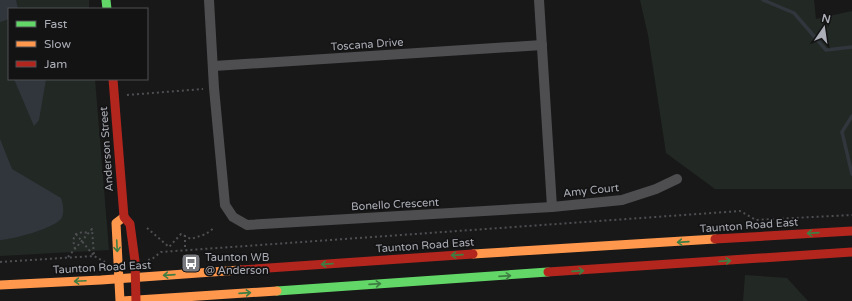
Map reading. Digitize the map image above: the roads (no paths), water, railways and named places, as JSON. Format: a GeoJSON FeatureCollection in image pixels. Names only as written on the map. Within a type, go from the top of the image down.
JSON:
{"type":"FeatureCollection","features":[{"type":"Feature","properties":{"kind":"main road","name":"Anderson Street"},"geometry":{"type":"LineString","coordinates":[[113,80],[124,217],[130,224],[135,261],[136,300]]}},
{"type":"Feature","properties":{"kind":"main road","name":"Anderson Street"},"geometry":{"type":"LineString","coordinates":[[121,301],[116,223],[124,217]]}},
{"type":"Feature","properties":{"kind":"main road","name":"Taunton Road East"},"geometry":{"type":"LineString","coordinates":[[121,301],[538,261],[643,255],[852,231]]}},
{"type":"Feature","properties":{"kind":"main road","name":"Taunton Road East"},"geometry":{"type":"LineString","coordinates":[[0,284],[538,261],[643,255],[852,252]]}},
{"type":"Feature","properties":{"kind":"street"},"geometry":{"type":"LineString","coordinates":[[209,0],[214,66]]}},
{"type":"Feature","properties":{"kind":"street"},"geometry":{"type":"LineString","coordinates":[[539,0],[552,207]]}},
{"type":"Feature","properties":{"kind":"street","name":"Toscana Drive"},"geometry":{"type":"LineString","coordinates":[[214,66],[542,45]]}},
{"type":"Feature","properties":{"kind":"street","name":"Bonello Crescent"},"geometry":{"type":"LineString","coordinates":[[214,66],[214,88],[226,205],[233,217],[247,225],[552,207]]}},
{"type":"Feature","properties":{"kind":"street","name":"Amy Court"},"geometry":{"type":"LineString","coordinates":[[552,207],[622,200],[656,189],[677,179]]}},
{"type":"Feature","properties":{"kind":"waterway"},"geometry":{"type":"LineString","coordinates":[[763,0],[794,13],[826,50],[852,47]]}},
{"type":"Feature","properties":{"kind":"waterway"},"geometry":{"type":"LineString","coordinates":[[852,116],[842,132],[852,174]]}},
{"type":"Feature","properties":{"kind":"place","name":"Taunton WB @ Anderson"},"geometry":{"type":"Point","coordinates":[191,263]}}]}
